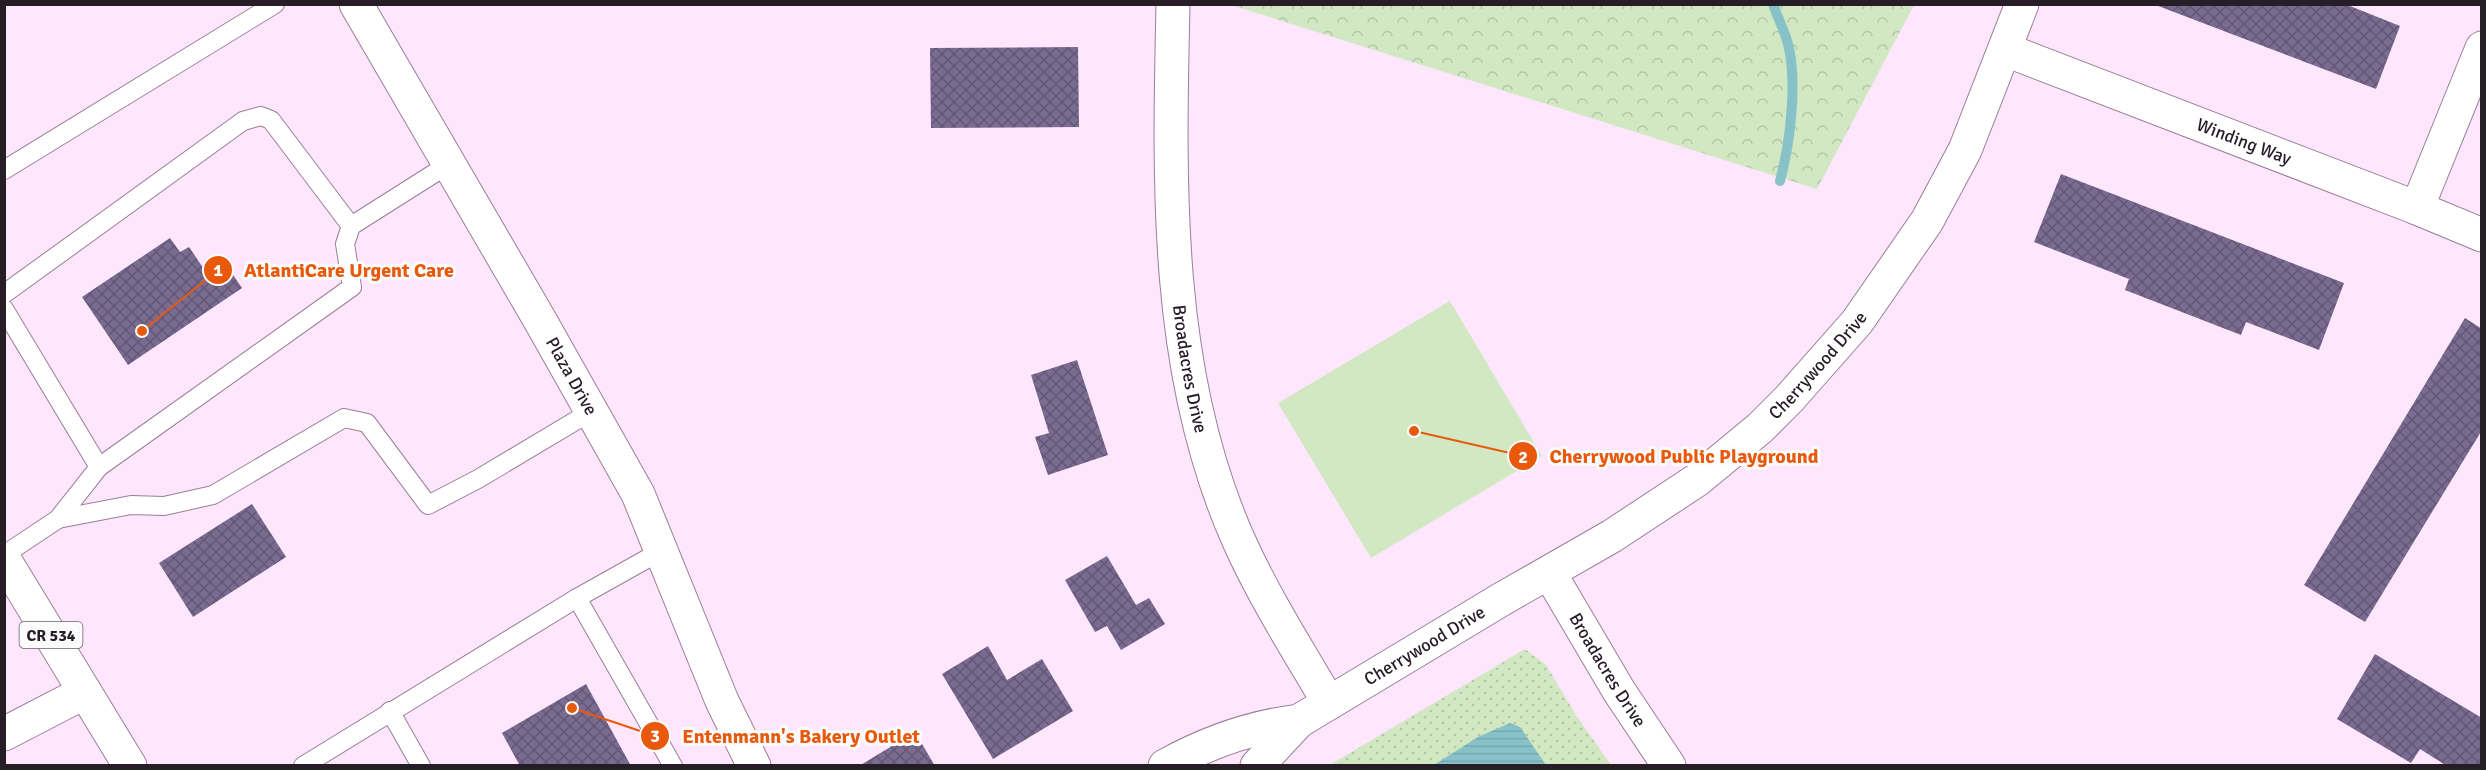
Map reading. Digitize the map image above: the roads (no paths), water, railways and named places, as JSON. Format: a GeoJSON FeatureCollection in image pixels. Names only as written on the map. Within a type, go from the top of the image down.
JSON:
{"type":"FeatureCollection","features":[{"type":"Feature","properties":{"kind":"street","name":"Plaza Drive"},"geometry":{"type":"LineString","coordinates":[[356,4],[638,494],[722,701],[754,765]]}},
{"type":"Feature","properties":{"kind":"street","name":"Broadacres Drive"},"geometry":{"type":"LineString","coordinates":[[1173,4],[1174,233],[1178,311],[1186,369],[1217,480],[1238,539],[1267,598],[1329,703]]}},
{"type":"Feature","properties":{"kind":"street","name":"Cherrywood Drive"},"geometry":{"type":"LineString","coordinates":[[1257,765],[1299,721],[1502,598],[1550,574],[1612,536],[1697,480],[1760,428],[1857,322],[1928,221],[1965,150],[2006,50],[2022,4]]}},
{"type":"Feature","properties":{"kind":"street"},"geometry":{"type":"LineString","coordinates":[[2417,208],[2481,48]]}},
{"type":"Feature","properties":{"kind":"street","name":"Winding Way"},"geometry":{"type":"LineString","coordinates":[[2006,50],[2417,208],[2481,235]]}},
{"type":"Feature","properties":{"kind":"street","name":"CR 534"},"geometry":{"type":"LineString","coordinates":[[7,569],[130,765]]}},
{"type":"Feature","properties":{"kind":"street","name":"Broadacres Drive"},"geometry":{"type":"LineString","coordinates":[[1550,574],[1619,691],[1669,765]]}},
{"type":"Feature","properties":{"kind":"street"},"geometry":{"type":"LineString","coordinates":[[4,734],[85,692]]}},
{"type":"Feature","properties":{"kind":"street","name":"Cherrywood Drive"},"geometry":{"type":"LineString","coordinates":[[1165,765],[1211,742],[1271,725],[1299,721]]}},
{"type":"Feature","properties":{"kind":"lane"},"geometry":{"type":"LineString","coordinates":[[4,170],[275,4]]}},
{"type":"Feature","properties":{"kind":"lane"},"geometry":{"type":"LineString","coordinates":[[4,294],[243,121],[261,116],[271,120],[351,226]]}},
{"type":"Feature","properties":{"kind":"lane"},"geometry":{"type":"LineString","coordinates":[[7,569],[58,519],[99,467],[352,287],[345,244],[351,226],[449,164]]}},
{"type":"Feature","properties":{"kind":"lane"},"geometry":{"type":"LineString","coordinates":[[4,309],[99,467]]}},
{"type":"Feature","properties":{"kind":"lane"},"geometry":{"type":"LineString","coordinates":[[58,519],[131,505],[164,506],[213,495],[344,418],[367,423],[428,505],[478,479],[592,411]]}},
{"type":"Feature","properties":{"kind":"lane"},"geometry":{"type":"LineString","coordinates":[[303,765],[577,598],[661,551]]}},
{"type":"Feature","properties":{"kind":"lane"},"geometry":{"type":"LineString","coordinates":[[577,598],[673,765]]}},
{"type":"Feature","properties":{"kind":"lane"},"geometry":{"type":"LineString","coordinates":[[390,711],[422,765]]}},
{"type":"Feature","properties":{"kind":"waterway"},"geometry":{"type":"LineString","coordinates":[[1773,4],[1788,42],[1792,80],[1787,150],[1780,181]]}},
{"type":"Feature","properties":{"kind":"place","name":"AtlantiCare Urgent Care"},"geometry":{"type":"Point","coordinates":[142,331]}},
{"type":"Feature","properties":{"kind":"place","name":"Cherrywood Public Playground"},"geometry":{"type":"Point","coordinates":[1414,431]}},
{"type":"Feature","properties":{"kind":"place","name":"Entenmann's Bakery Outlet"},"geometry":{"type":"Point","coordinates":[572,708]}}]}
